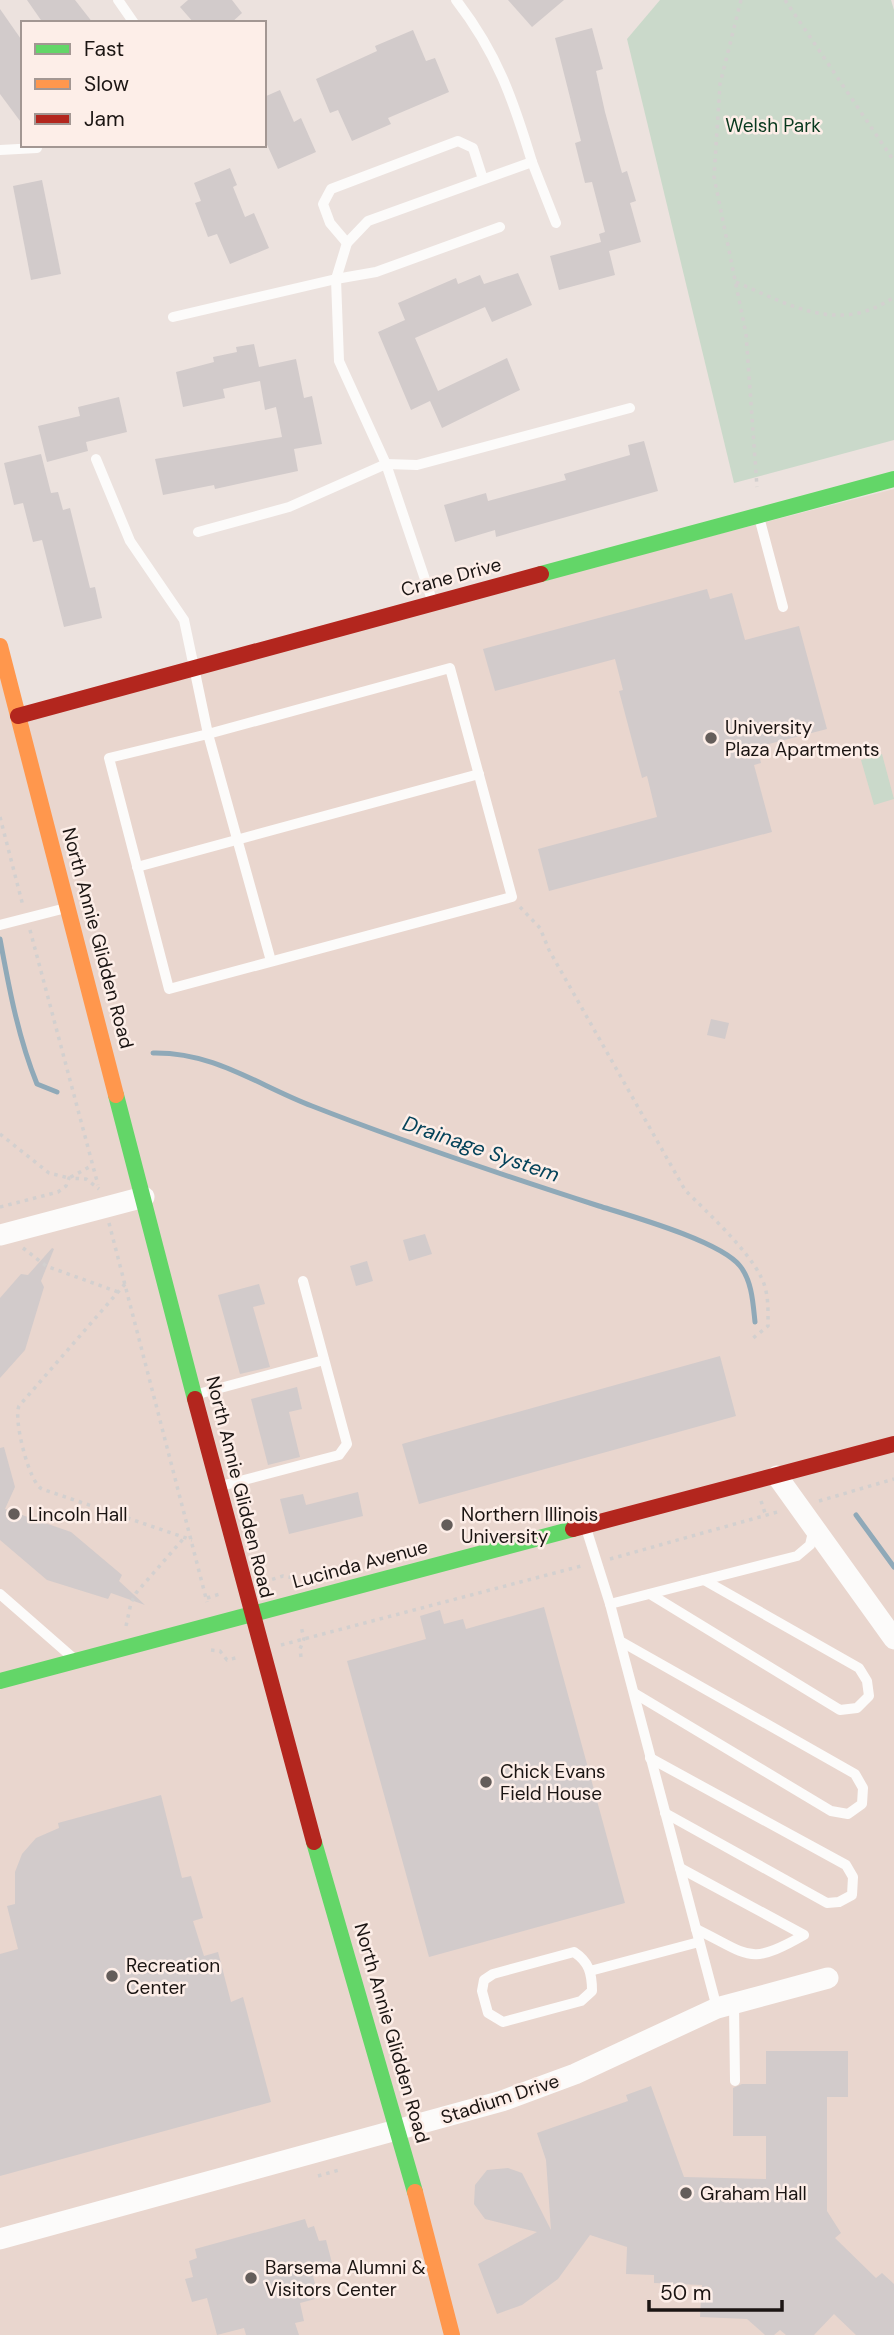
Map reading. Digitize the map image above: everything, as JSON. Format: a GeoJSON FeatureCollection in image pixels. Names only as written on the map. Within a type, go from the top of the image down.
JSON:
{"type":"FeatureCollection","features":[{"type":"Feature","properties":{"kind":"street","name":"Crane Drive"},"geometry":{"type":"LineString","coordinates":[[18,716],[894,479]]}},
{"type":"Feature","properties":{"kind":"street","name":"North Annie Glidden Road"},"geometry":{"type":"LineString","coordinates":[[0,646],[251,1614],[304,1809],[399,2130],[452,2335]]}},
{"type":"Feature","properties":{"kind":"street"},"geometry":{"type":"LineString","coordinates":[[8,1239],[144,1197]]}},
{"type":"Feature","properties":{"kind":"street","name":"Lucinda Avenue"},"geometry":{"type":"LineString","coordinates":[[0,1681],[894,1444]]}},
{"type":"Feature","properties":{"kind":"street"},"geometry":{"type":"LineString","coordinates":[[777,1476],[894,1639]]}},
{"type":"Feature","properties":{"kind":"street","name":"Stadium Drive"},"geometry":{"type":"LineString","coordinates":[[0,2239],[502,2101],[575,2074],[725,2006],[828,1978]]}},
{"type":"Feature","properties":{"kind":"lane"},"geometry":{"type":"LineString","coordinates":[[117,0],[133,21]]}},
{"type":"Feature","properties":{"kind":"lane"},"geometry":{"type":"LineString","coordinates":[[456,0],[479,29],[509,86],[532,162],[556,223]]}},
{"type":"Feature","properties":{"kind":"lane"},"geometry":{"type":"LineString","coordinates":[[346,243],[330,223],[323,204],[331,189],[458,141],[473,148],[483,179]]}},
{"type":"Feature","properties":{"kind":"lane"},"geometry":{"type":"LineString","coordinates":[[0,150],[37,148]]}},
{"type":"Feature","properties":{"kind":"lane"},"geometry":{"type":"LineString","coordinates":[[433,603],[386,464],[339,361],[336,279],[346,243],[368,221],[532,162]]}},
{"type":"Feature","properties":{"kind":"lane"},"geometry":{"type":"LineString","coordinates":[[173,317],[376,272],[500,227]]}},
{"type":"Feature","properties":{"kind":"lane"},"geometry":{"type":"LineString","coordinates":[[198,531],[289,507],[386,464],[417,465],[630,408]]}},
{"type":"Feature","properties":{"kind":"lane"},"geometry":{"type":"LineString","coordinates":[[96,459],[130,541],[184,620],[208,734],[271,961]]}},
{"type":"Feature","properties":{"kind":"lane"},"geometry":{"type":"LineString","coordinates":[[759,517],[783,607]]}},
{"type":"Feature","properties":{"kind":"lane"},"geometry":{"type":"LineString","coordinates":[[450,668],[479,774],[512,897],[169,989],[109,758],[450,668]]}},
{"type":"Feature","properties":{"kind":"lane"},"geometry":{"type":"LineString","coordinates":[[137,867],[479,774]]}},
{"type":"Feature","properties":{"kind":"lane"},"geometry":{"type":"LineString","coordinates":[[0,925],[68,907]]}},
{"type":"Feature","properties":{"kind":"lane"},"geometry":{"type":"LineString","coordinates":[[219,1487],[339,1455],[345,1450],[347,1444],[303,1281]]}},
{"type":"Feature","properties":{"kind":"lane"},"geometry":{"type":"LineString","coordinates":[[195,1395],[324,1360]]}},
{"type":"Feature","properties":{"kind":"lane"},"geometry":{"type":"LineString","coordinates":[[585,1526],[610,1604],[699,1942],[725,2006],[735,2081]]}},
{"type":"Feature","properties":{"kind":"lane"},"geometry":{"type":"LineString","coordinates":[[610,1604],[797,1556],[810,1545],[814,1528]]}},
{"type":"Feature","properties":{"kind":"lane"},"geometry":{"type":"LineString","coordinates":[[650,1594],[840,1710],[857,1708],[869,1696],[867,1681],[859,1668],[704,1580]]}},
{"type":"Feature","properties":{"kind":"lane"},"geometry":{"type":"LineString","coordinates":[[0,1594],[76,1661]]}},
{"type":"Feature","properties":{"kind":"lane"},"geometry":{"type":"LineString","coordinates":[[620,1641],[855,1774],[863,1788],[862,1804],[848,1814],[831,1811],[634,1693]]}},
{"type":"Feature","properties":{"kind":"lane"},"geometry":{"type":"LineString","coordinates":[[650,1758],[846,1865],[853,1877],[852,1895],[839,1902],[827,1903],[665,1813]]}},
{"type":"Feature","properties":{"kind":"lane"},"geometry":{"type":"LineString","coordinates":[[680,1868],[804,1935],[769,1954],[752,1956],[696,1929]]}},
{"type":"Feature","properties":{"kind":"lane"},"geometry":{"type":"LineString","coordinates":[[590,1971],[699,1942]]}},
{"type":"Feature","properties":{"kind":"lane"},"geometry":{"type":"LineString","coordinates":[[574,1952],[585,1959],[590,1971],[592,1991],[581,2001],[503,2022],[488,2013],[482,1991],[484,1980],[493,1974],[574,1952]]}},
{"type":"Feature","properties":{"kind":"path"},"geometry":{"type":"LineString","coordinates":[[741,0],[720,85],[714,177],[751,370],[757,487]]}},
{"type":"Feature","properties":{"kind":"path"},"geometry":{"type":"LineString","coordinates":[[785,0],[894,160]]}},
{"type":"Feature","properties":{"kind":"path"},"geometry":{"type":"LineString","coordinates":[[736,282],[830,317],[877,307],[894,297]]}},
{"type":"Feature","properties":{"kind":"path"},"geometry":{"type":"LineString","coordinates":[[0,817],[193,1540],[206,1599]]}},
{"type":"Feature","properties":{"kind":"path"},"geometry":{"type":"LineString","coordinates":[[512,897],[540,928],[549,950],[685,1191],[717,1219],[724,1232],[762,1278],[768,1304],[768,1326],[752,1339]]}},
{"type":"Feature","properties":{"kind":"path"},"geometry":{"type":"LineString","coordinates":[[0,1134],[11,1146],[48,1173],[86,1179],[98,1185]]}},
{"type":"Feature","properties":{"kind":"path"},"geometry":{"type":"LineString","coordinates":[[0,1207],[58,1192],[66,1186],[69,1178],[93,1165]]}},
{"type":"Feature","properties":{"kind":"path"},"geometry":{"type":"LineString","coordinates":[[8,1239],[46,1266],[118,1292]]}},
{"type":"Feature","properties":{"kind":"path"},"geometry":{"type":"LineString","coordinates":[[125,1284],[19,1406],[16,1418],[36,1486],[193,1540]]}},
{"type":"Feature","properties":{"kind":"path"},"geometry":{"type":"LineString","coordinates":[[822,1500],[894,1479]]}},
{"type":"Feature","properties":{"kind":"path"},"geometry":{"type":"LineString","coordinates":[[301,1657],[300,1649],[304,1639],[766,1516]]}},
{"type":"Feature","properties":{"kind":"path"},"geometry":{"type":"LineString","coordinates":[[127,1628],[126,1620],[136,1593],[185,1538]]}},
{"type":"Feature","properties":{"kind":"path"},"geometry":{"type":"LineString","coordinates":[[284,1576],[296,1577]]}},
{"type":"Feature","properties":{"kind":"path"},"geometry":{"type":"LineString","coordinates":[[116,1631],[132,1627]]}},
{"type":"Feature","properties":{"kind":"path"},"geometry":{"type":"LineString","coordinates":[[318,2176],[339,2170]]}},
{"type":"Feature","properties":{"kind":"shaded area","name":"Northern Illinois University"},"geometry":{"type":"Polygon","coordinates":[[[894,489],[894,2335],[0,2335],[0,646],[18,715],[894,489]]]}},
{"type":"Feature","properties":{"kind":"green space","name":"Welsh Park"},"geometry":{"type":"Polygon","coordinates":[[[660,0],[891,0],[894,10],[894,440],[734,483],[627,39],[660,0]]]}},
{"type":"Feature","properties":{"kind":"green space"},"geometry":{"type":"Polygon","coordinates":[[[882,754],[894,799],[874,805],[861,760],[882,754]]]}},
{"type":"Feature","properties":{"kind":"building"},"geometry":{"type":"Polygon","coordinates":[[[27,0],[75,0],[91,21],[42,21],[27,0]]]}},
{"type":"Feature","properties":{"kind":"building"},"geometry":{"type":"Polygon","coordinates":[[[188,0],[232,0],[242,13],[233,21],[192,21],[180,7],[188,0]]]}},
{"type":"Feature","properties":{"kind":"building"},"geometry":{"type":"Polygon","coordinates":[[[508,0],[564,0],[532,27],[508,0]]]}},
{"type":"Feature","properties":{"kind":"building"},"geometry":{"type":"Polygon","coordinates":[[[0,9],[21,39],[21,122],[0,94],[0,9]]]}},
{"type":"Feature","properties":{"kind":"building"},"geometry":{"type":"Polygon","coordinates":[[[592,28],[603,69],[596,71],[605,112],[622,173],[627,171],[636,201],[630,203],[641,242],[609,251],[615,275],[559,290],[550,256],[601,242],[599,234],[605,232],[592,182],[585,183],[575,143],[581,141],[555,38],[592,28]]]}},
{"type":"Feature","properties":{"kind":"building"},"geometry":{"type":"Polygon","coordinates":[[[413,30],[426,61],[435,58],[449,92],[388,118],[391,124],[352,141],[338,110],[330,113],[316,79],[377,51],[375,46],[413,30]]]}},
{"type":"Feature","properties":{"kind":"building"},"geometry":{"type":"Polygon","coordinates":[[[280,90],[294,122],[301,118],[316,152],[278,169],[266,142],[266,96],[280,90]]]}},
{"type":"Feature","properties":{"kind":"building"},"geometry":{"type":"Polygon","coordinates":[[[230,168],[237,185],[233,187],[245,217],[254,213],[269,248],[230,264],[217,234],[208,237],[195,203],[201,201],[194,183],[230,168]]]}},
{"type":"Feature","properties":{"kind":"building"},"geometry":{"type":"Polygon","coordinates":[[[42,180],[61,274],[31,280],[13,186],[42,180]]]}},
{"type":"Feature","properties":{"kind":"building"},"geometry":{"type":"Polygon","coordinates":[[[518,273],[532,305],[492,322],[485,307],[415,338],[438,391],[507,358],[520,390],[442,428],[430,401],[411,410],[378,332],[405,320],[398,303],[456,278],[458,284],[480,275],[484,284],[518,273]]]}},
{"type":"Feature","properties":{"kind":"building"},"geometry":{"type":"Polygon","coordinates":[[[254,344],[259,367],[296,359],[304,398],[312,396],[322,444],[294,449],[298,471],[215,489],[214,485],[163,495],[155,459],[282,437],[276,407],[265,410],[260,381],[223,389],[225,398],[183,407],[176,372],[214,362],[213,357],[237,352],[236,347],[254,344]]]}},
{"type":"Feature","properties":{"kind":"building"},"geometry":{"type":"Polygon","coordinates":[[[119,397],[127,432],[86,442],[88,451],[47,462],[38,426],[80,416],[78,407],[119,397]]]}},
{"type":"Feature","properties":{"kind":"building"},"geometry":{"type":"Polygon","coordinates":[[[644,441],[658,491],[496,537],[495,530],[455,542],[444,505],[486,493],[488,501],[566,480],[564,474],[630,455],[628,445],[644,441]]]}},
{"type":"Feature","properties":{"kind":"building"},"geometry":{"type":"Polygon","coordinates":[[[41,454],[51,493],[58,492],[63,510],[70,508],[90,588],[95,587],[102,618],[64,627],[42,540],[33,542],[23,503],[14,505],[4,463],[41,454]]]}},
{"type":"Feature","properties":{"kind":"building","name":"University Plaza Apartments"},"geometry":{"type":"Polygon","coordinates":[[[707,589],[710,599],[732,593],[745,640],[799,626],[827,729],[757,747],[761,763],[754,765],[772,832],[549,891],[538,849],[657,817],[647,776],[642,778],[619,691],[623,690],[615,659],[495,691],[483,649],[707,589]]]}},
{"type":"Feature","properties":{"kind":"building"},"geometry":{"type":"Polygon","coordinates":[[[711,1019],[729,1023],[725,1039],[707,1035],[711,1019]]]}},
{"type":"Feature","properties":{"kind":"building"},"geometry":{"type":"Polygon","coordinates":[[[425,1234],[432,1254],[409,1261],[403,1240],[425,1234]]]}},
{"type":"Feature","properties":{"kind":"building"},"geometry":{"type":"Polygon","coordinates":[[[52,1248],[54,1249],[41,1281],[44,1287],[25,1350],[0,1378],[0,1298],[21,1274],[28,1275],[52,1248]]]}},
{"type":"Feature","properties":{"kind":"building"},"geometry":{"type":"Polygon","coordinates":[[[367,1261],[373,1281],[356,1286],[350,1266],[367,1261]]]}},
{"type":"Feature","properties":{"kind":"building"},"geometry":{"type":"Polygon","coordinates":[[[259,1284],[265,1304],[253,1307],[270,1367],[240,1374],[218,1295],[259,1284]]]}},
{"type":"Feature","properties":{"kind":"building"},"geometry":{"type":"Polygon","coordinates":[[[720,1356],[736,1416],[419,1504],[402,1444],[720,1356]]]}},
{"type":"Feature","properties":{"kind":"building"},"geometry":{"type":"Polygon","coordinates":[[[297,1387],[302,1409],[289,1412],[300,1457],[268,1465],[251,1399],[297,1387]]]}},
{"type":"Feature","properties":{"kind":"building","name":"Lincoln Hall"},"geometry":{"type":"Polygon","coordinates":[[[4,1447],[15,1487],[5,1509],[71,1532],[122,1575],[119,1581],[145,1605],[111,1593],[108,1599],[47,1580],[0,1540],[0,1448],[4,1447]]]}},
{"type":"Feature","properties":{"kind":"building"},"geometry":{"type":"Polygon","coordinates":[[[358,1492],[363,1516],[289,1534],[280,1499],[303,1494],[306,1505],[358,1492]]]}},
{"type":"Feature","properties":{"kind":"building","name":"Chick Evans Field House"},"geometry":{"type":"Polygon","coordinates":[[[544,1607],[625,1903],[429,1957],[347,1661],[426,1639],[420,1616],[440,1610],[444,1624],[463,1619],[466,1629],[544,1607]]]}},
{"type":"Feature","properties":{"kind":"building","name":"Recreation Center"},"geometry":{"type":"Polygon","coordinates":[[[161,1795],[182,1878],[191,1876],[203,1918],[193,1921],[204,1956],[218,1952],[231,2002],[243,1997],[271,2102],[0,2176],[0,1954],[18,1949],[7,1906],[15,1904],[15,1872],[22,1854],[36,1838],[59,1828],[58,1823],[161,1795]]]}},
{"type":"Feature","properties":{"kind":"building","name":"Graham Hall"},"geometry":{"type":"Polygon","coordinates":[[[766,2051],[848,2051],[848,2097],[827,2097],[827,2211],[841,2233],[835,2238],[876,2278],[882,2273],[894,2284],[894,2335],[856,2335],[834,2314],[814,2335],[786,2335],[780,2330],[774,2335],[765,2335],[747,2319],[700,2317],[702,2285],[654,2283],[654,2275],[626,2274],[627,2247],[590,2235],[558,2279],[522,2305],[497,2314],[478,2264],[537,2232],[485,2219],[474,2204],[475,2185],[487,2170],[508,2168],[522,2173],[551,2230],[546,2160],[537,2133],[628,2101],[626,2095],[651,2086],[684,2177],[766,2179],[766,2136],[733,2136],[733,2088],[742,2084],[766,2084],[766,2051]]]}},
{"type":"Feature","properties":{"kind":"building","name":"Barsema Alumni & Visitors Center"},"geometry":{"type":"Polygon","coordinates":[[[305,2219],[308,2228],[314,2226],[319,2241],[326,2240],[332,2263],[311,2269],[319,2298],[300,2303],[304,2321],[295,2323],[299,2335],[246,2335],[244,2328],[217,2335],[207,2298],[192,2302],[185,2279],[193,2277],[189,2261],[197,2258],[195,2249],[305,2219]]]}},
{"type":"Feature","properties":{"kind":"waterway","name":"Drainage System"},"geometry":{"type":"LineString","coordinates":[[0,939],[15,1012],[30,1066],[37,1084],[57,1092]]}},
{"type":"Feature","properties":{"kind":"waterway","name":"Drainage System"},"geometry":{"type":"LineString","coordinates":[[153,1053],[175,1054],[216,1064],[292,1098],[383,1133],[652,1223],[714,1247],[730,1257],[744,1272],[753,1300],[755,1322]]}},
{"type":"Feature","properties":{"kind":"waterway"},"geometry":{"type":"LineString","coordinates":[[856,1515],[894,1567]]}},
{"type":"Feature","properties":{"kind":"traffic: fast"},"geometry":{"type":"LineString","coordinates":[[541,574],[894,479]]}},
{"type":"Feature","properties":{"kind":"traffic: fast"},"geometry":{"type":"LineString","coordinates":[[116,1095],[195,1399]]}},
{"type":"Feature","properties":{"kind":"traffic: fast"},"geometry":{"type":"LineString","coordinates":[[0,1681],[573,1529]]}},
{"type":"Feature","properties":{"kind":"traffic: fast"},"geometry":{"type":"LineString","coordinates":[[314,1842],[415,2192]]}},
{"type":"Feature","properties":{"kind":"traffic: slow"},"geometry":{"type":"LineString","coordinates":[[0,646],[116,1095]]}},
{"type":"Feature","properties":{"kind":"traffic: slow"},"geometry":{"type":"LineString","coordinates":[[415,2192],[452,2335]]}},
{"type":"Feature","properties":{"kind":"traffic: jam"},"geometry":{"type":"LineString","coordinates":[[18,716],[541,574]]}},
{"type":"Feature","properties":{"kind":"traffic: jam"},"geometry":{"type":"LineString","coordinates":[[195,1399],[314,1842]]}},
{"type":"Feature","properties":{"kind":"traffic: jam"},"geometry":{"type":"LineString","coordinates":[[573,1529],[894,1444]]}},
{"type":"Feature","properties":{"kind":"place","name":"University Plaza Apartments"},"geometry":{"type":"Point","coordinates":[711,738]}},
{"type":"Feature","properties":{"kind":"place","name":"Lincoln Hall"},"geometry":{"type":"Point","coordinates":[14,1514]}},
{"type":"Feature","properties":{"kind":"place","name":"Northern Illinois University"},"geometry":{"type":"Point","coordinates":[447,1525]}},
{"type":"Feature","properties":{"kind":"place","name":"Chick Evans Field House"},"geometry":{"type":"Point","coordinates":[486,1782]}},
{"type":"Feature","properties":{"kind":"place","name":"Recreation Center"},"geometry":{"type":"Point","coordinates":[112,1976]}},
{"type":"Feature","properties":{"kind":"place","name":"Graham Hall"},"geometry":{"type":"Point","coordinates":[686,2193]}},
{"type":"Feature","properties":{"kind":"place","name":"Barsema Alumni & Visitors Center"},"geometry":{"type":"Point","coordinates":[251,2278]}}]}
